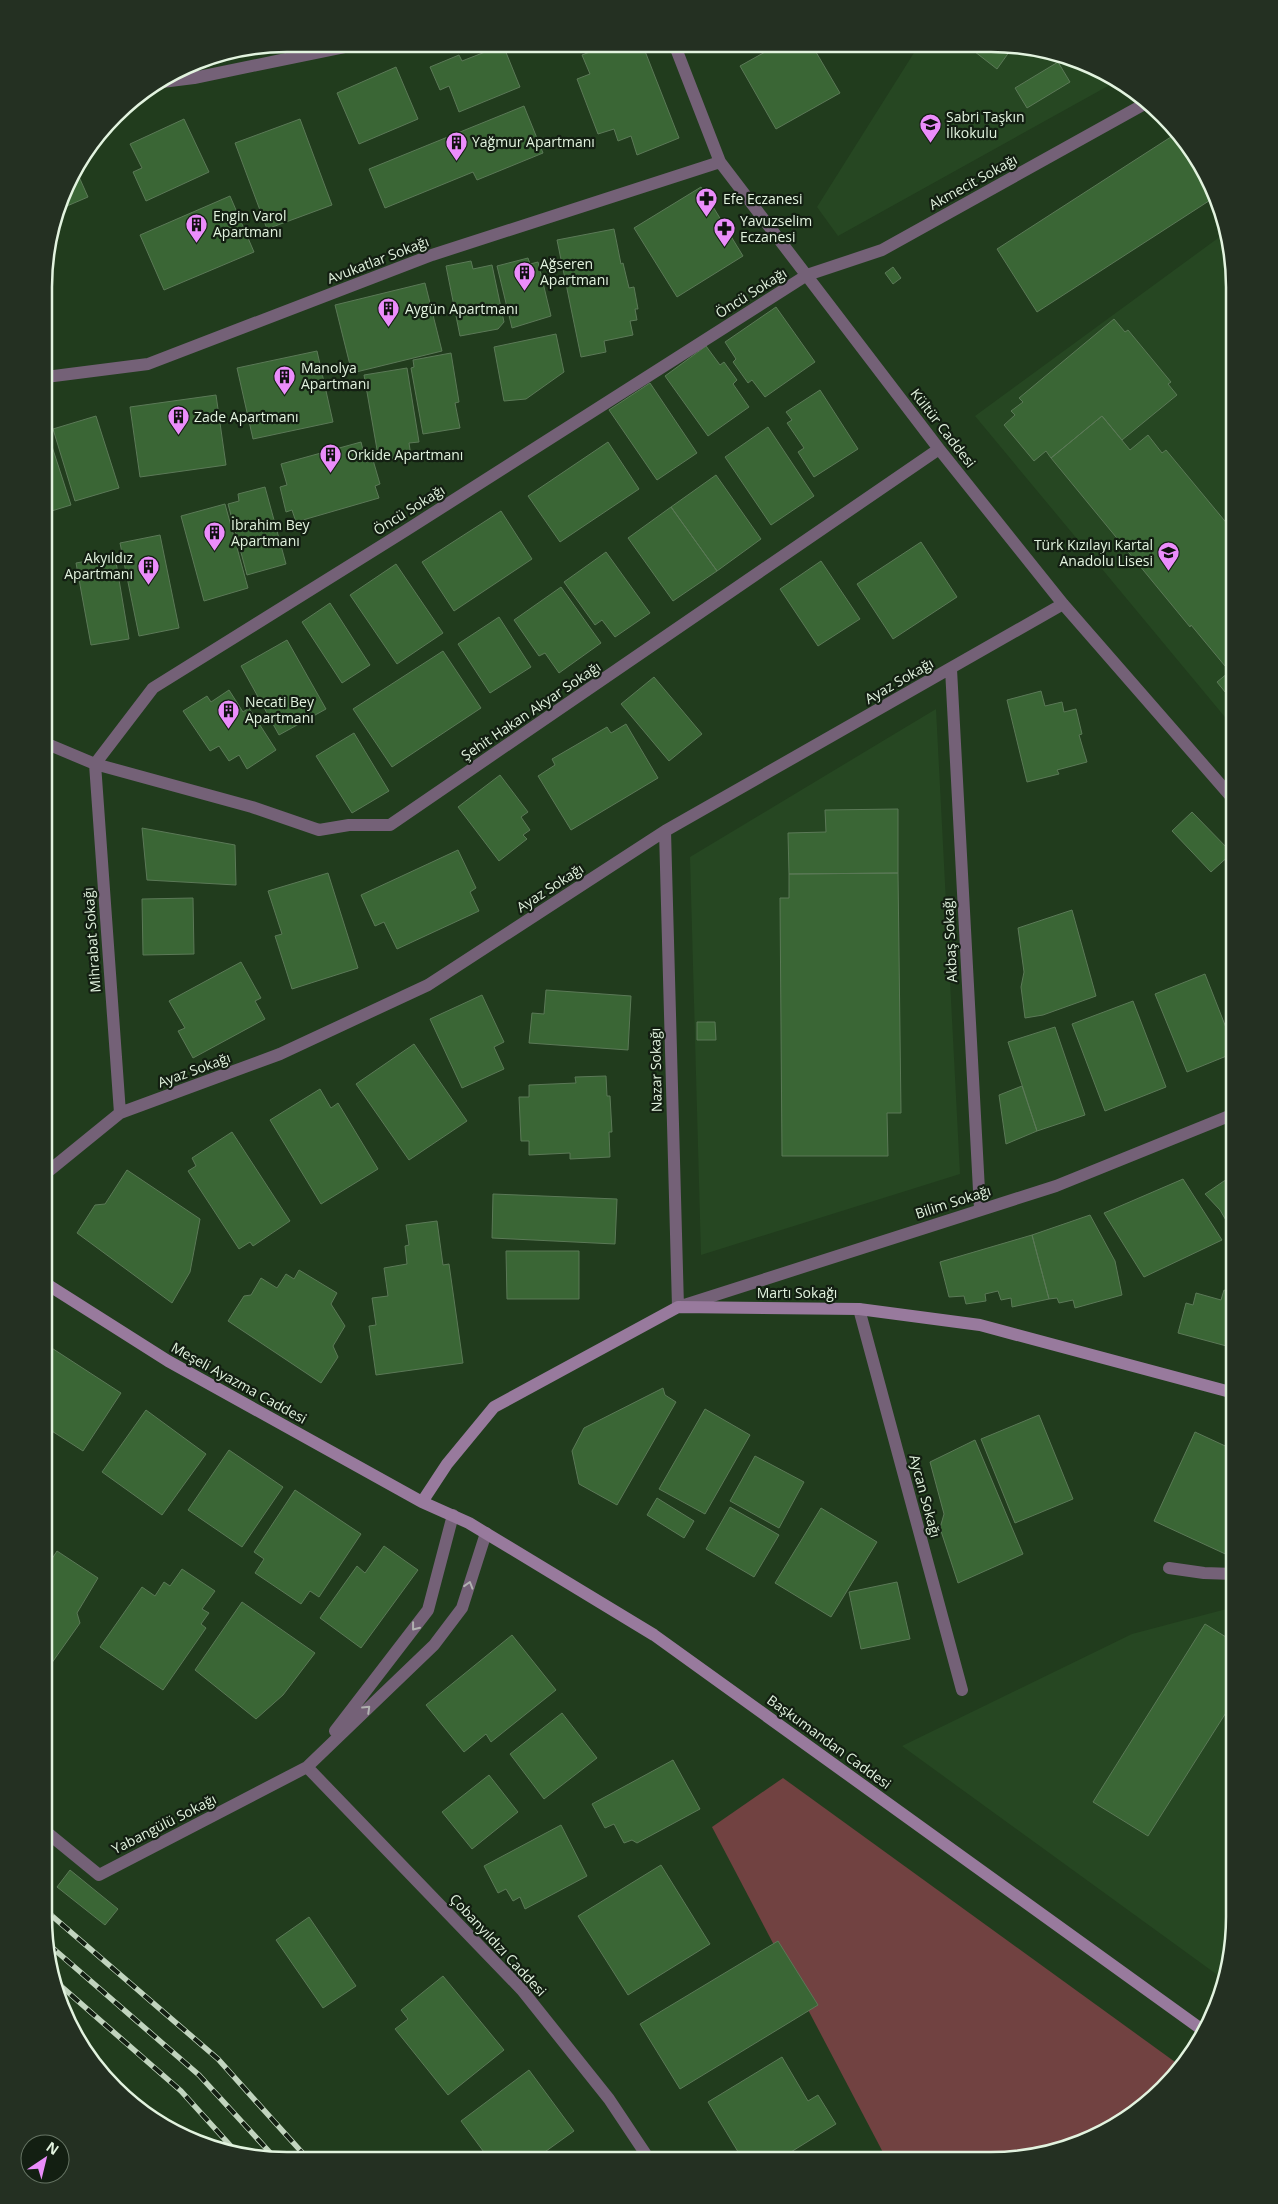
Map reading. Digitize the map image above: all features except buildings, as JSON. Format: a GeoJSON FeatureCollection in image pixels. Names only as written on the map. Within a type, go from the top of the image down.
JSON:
{"type":"FeatureCollection","features":[{"type":"Feature","properties":{"kind":"street"},"geometry":{"type":"LineString","coordinates":[[177,80],[320,52]]}},
{"type":"Feature","properties":{"kind":"street","name":"Kültür Caddesi"},"geometry":{"type":"LineString","coordinates":[[680,52],[720,162],[939,449],[1063,604],[1226,791]]}},
{"type":"Feature","properties":{"kind":"street","name":"Akmecit Sokağı"},"geometry":{"type":"LineString","coordinates":[[807,275],[882,250],[1140,106]]}},
{"type":"Feature","properties":{"kind":"street","name":"Avukatlar Sokağı"},"geometry":{"type":"LineString","coordinates":[[52,376],[148,364],[432,256],[720,162]]}},
{"type":"Feature","properties":{"kind":"street","name":"Öncü Sokağı"},"geometry":{"type":"LineString","coordinates":[[95,764],[153,688],[405,531],[807,275]]}},
{"type":"Feature","properties":{"kind":"street","name":"Şehit Hakan Akyar Sokağı"},"geometry":{"type":"LineString","coordinates":[[95,764],[252,807],[319,830],[350,825],[390,825],[939,449]]}},
{"type":"Feature","properties":{"kind":"street","name":"Ayaz Sokağı"},"geometry":{"type":"LineString","coordinates":[[52,1168],[120,1113],[280,1054],[428,985],[665,831],[1063,604]]}},
{"type":"Feature","properties":{"kind":"street","name":"Akbaş Sokağı"},"geometry":{"type":"LineString","coordinates":[[951,669],[980,1210]]}},
{"type":"Feature","properties":{"kind":"street"},"geometry":{"type":"LineString","coordinates":[[52,746],[95,764]]}},
{"type":"Feature","properties":{"kind":"street","name":"Mihrabat Sokağı"},"geometry":{"type":"LineString","coordinates":[[95,764],[120,1113]]}},
{"type":"Feature","properties":{"kind":"street","name":"Nazar Sokağı"},"geometry":{"type":"LineString","coordinates":[[665,831],[678,1307]]}},
{"type":"Feature","properties":{"kind":"street","name":"Bilim Sokağı"},"geometry":{"type":"LineString","coordinates":[[678,1307],[1056,1186],[1226,1117]]}},
{"type":"Feature","properties":{"kind":"street","name":"Meşeli Ayazma Caddesi"},"geometry":{"type":"LineString","coordinates":[[52,1288],[168,1361],[422,1502]]}},
{"type":"Feature","properties":{"kind":"street","name":"Martı Sokağı"},"geometry":{"type":"LineString","coordinates":[[422,1502],[447,1464],[494,1407],[678,1307],[859,1308],[980,1326],[1226,1391]]}},
{"type":"Feature","properties":{"kind":"street","name":"Aycan Sokağı"},"geometry":{"type":"LineString","coordinates":[[859,1308],[962,1690]]}},
{"type":"Feature","properties":{"kind":"street","name":"Başkumandan Caddesi"},"geometry":{"type":"LineString","coordinates":[[422,1502],[453,1515],[486,1533],[654,1635],[1198,2027]]}},
{"type":"Feature","properties":{"kind":"street","name":"Yabangülü Sokağı"},"geometry":{"type":"LineString","coordinates":[[307,1767],[428,1610],[453,1515]]}},
{"type":"Feature","properties":{"kind":"street","name":"Yabangülü Sokağı"},"geometry":{"type":"LineString","coordinates":[[52,1837],[99,1875],[307,1767],[434,1644],[462,1608],[486,1533]]}},
{"type":"Feature","properties":{"kind":"street"},"geometry":{"type":"LineString","coordinates":[[1169,1568],[1226,1574]]}},
{"type":"Feature","properties":{"kind":"street","name":"Çobanyıldızı Caddesi"},"geometry":{"type":"LineString","coordinates":[[307,1767],[522,1990],[609,2100],[644,2152]]}},
{"type":"Feature","properties":{"kind":"shaded area","name":"Sabri Taşkın İlkokulu"},"geometry":{"type":"Polygon","coordinates":[[[914,52],[991,52],[1037,57],[1081,70],[1110,85],[838,236],[817,207],[914,52]]]}},
{"type":"Feature","properties":{"kind":"shaded area","name":"Türk Kızılayı Kartal Anadolu Lisesi"},"geometry":{"type":"Polygon","coordinates":[[[1220,237],[1226,287],[1226,718],[975,416],[1220,237]]]}},
{"type":"Feature","properties":{"kind":"shaded area"},"geometry":{"type":"Polygon","coordinates":[[[936,709],[960,1174],[701,1255],[690,857],[936,709]]]}},
{"type":"Feature","properties":{"kind":"shaded area"},"geometry":{"type":"Polygon","coordinates":[[[1226,1609],[1226,1917],[1218,1976],[902,1746],[1132,1634],[1226,1609]]]}},
{"type":"Feature","properties":{"kind":"shaded area"},"geometry":{"type":"Polygon","coordinates":[[[783,1778],[1175,2062],[1157,2083],[1121,2112],[1081,2134],[1052,2144],[991,2152],[883,2152],[712,1827],[783,1778]]]}},
{"type":"Feature","properties":{"kind":"railway"},"geometry":{"type":"LineString","coordinates":[[52,1916],[218,2059],[302,2152]]}},
{"type":"Feature","properties":{"kind":"railway"},"geometry":{"type":"LineString","coordinates":[[55,1950],[199,2075],[268,2151]]}},
{"type":"Feature","properties":{"kind":"railway"},"geometry":{"type":"LineString","coordinates":[[64,1989],[181,2091],[230,2145]]}},
{"type":"Feature","properties":{"kind":"place","name":"Sabri Taşkın İlkokulu"},"geometry":{"type":"Point","coordinates":[930,144]}},
{"type":"Feature","properties":{"kind":"place","name":"Yağmur Apartmanı"},"geometry":{"type":"Point","coordinates":[456,161]}},
{"type":"Feature","properties":{"kind":"place","name":"Efe Eczanesi"},"geometry":{"type":"Point","coordinates":[707,218]}},
{"type":"Feature","properties":{"kind":"place","name":"Engin Varol Apartmanı"},"geometry":{"type":"Point","coordinates":[197,243]}},
{"type":"Feature","properties":{"kind":"place","name":"Yavuzselim Eczanesi"},"geometry":{"type":"Point","coordinates":[724,248]}},
{"type":"Feature","properties":{"kind":"place","name":"Ağseren Apartmanı"},"geometry":{"type":"Point","coordinates":[524,291]}},
{"type":"Feature","properties":{"kind":"place","name":"Aygün Apartmanı"},"geometry":{"type":"Point","coordinates":[389,328]}},
{"type":"Feature","properties":{"kind":"place","name":"Manolya Apartmanı"},"geometry":{"type":"Point","coordinates":[285,395]}},
{"type":"Feature","properties":{"kind":"place","name":"Zade Apartmanı"},"geometry":{"type":"Point","coordinates":[178,436]}},
{"type":"Feature","properties":{"kind":"place","name":"Orkide Apartmanı"},"geometry":{"type":"Point","coordinates":[331,474]}},
{"type":"Feature","properties":{"kind":"place","name":"İbrahim Bey Apartmanı"},"geometry":{"type":"Point","coordinates":[215,552]}},
{"type":"Feature","properties":{"kind":"place","name":"Türk Kızılayı Kartal Anadolu Lisesi"},"geometry":{"type":"Point","coordinates":[1169,572]}},
{"type":"Feature","properties":{"kind":"place","name":"Akyıldız Apartmanı"},"geometry":{"type":"Point","coordinates":[149,585]}},
{"type":"Feature","properties":{"kind":"place","name":"Necati Bey Apartmanı"},"geometry":{"type":"Point","coordinates":[229,729]}}]}
